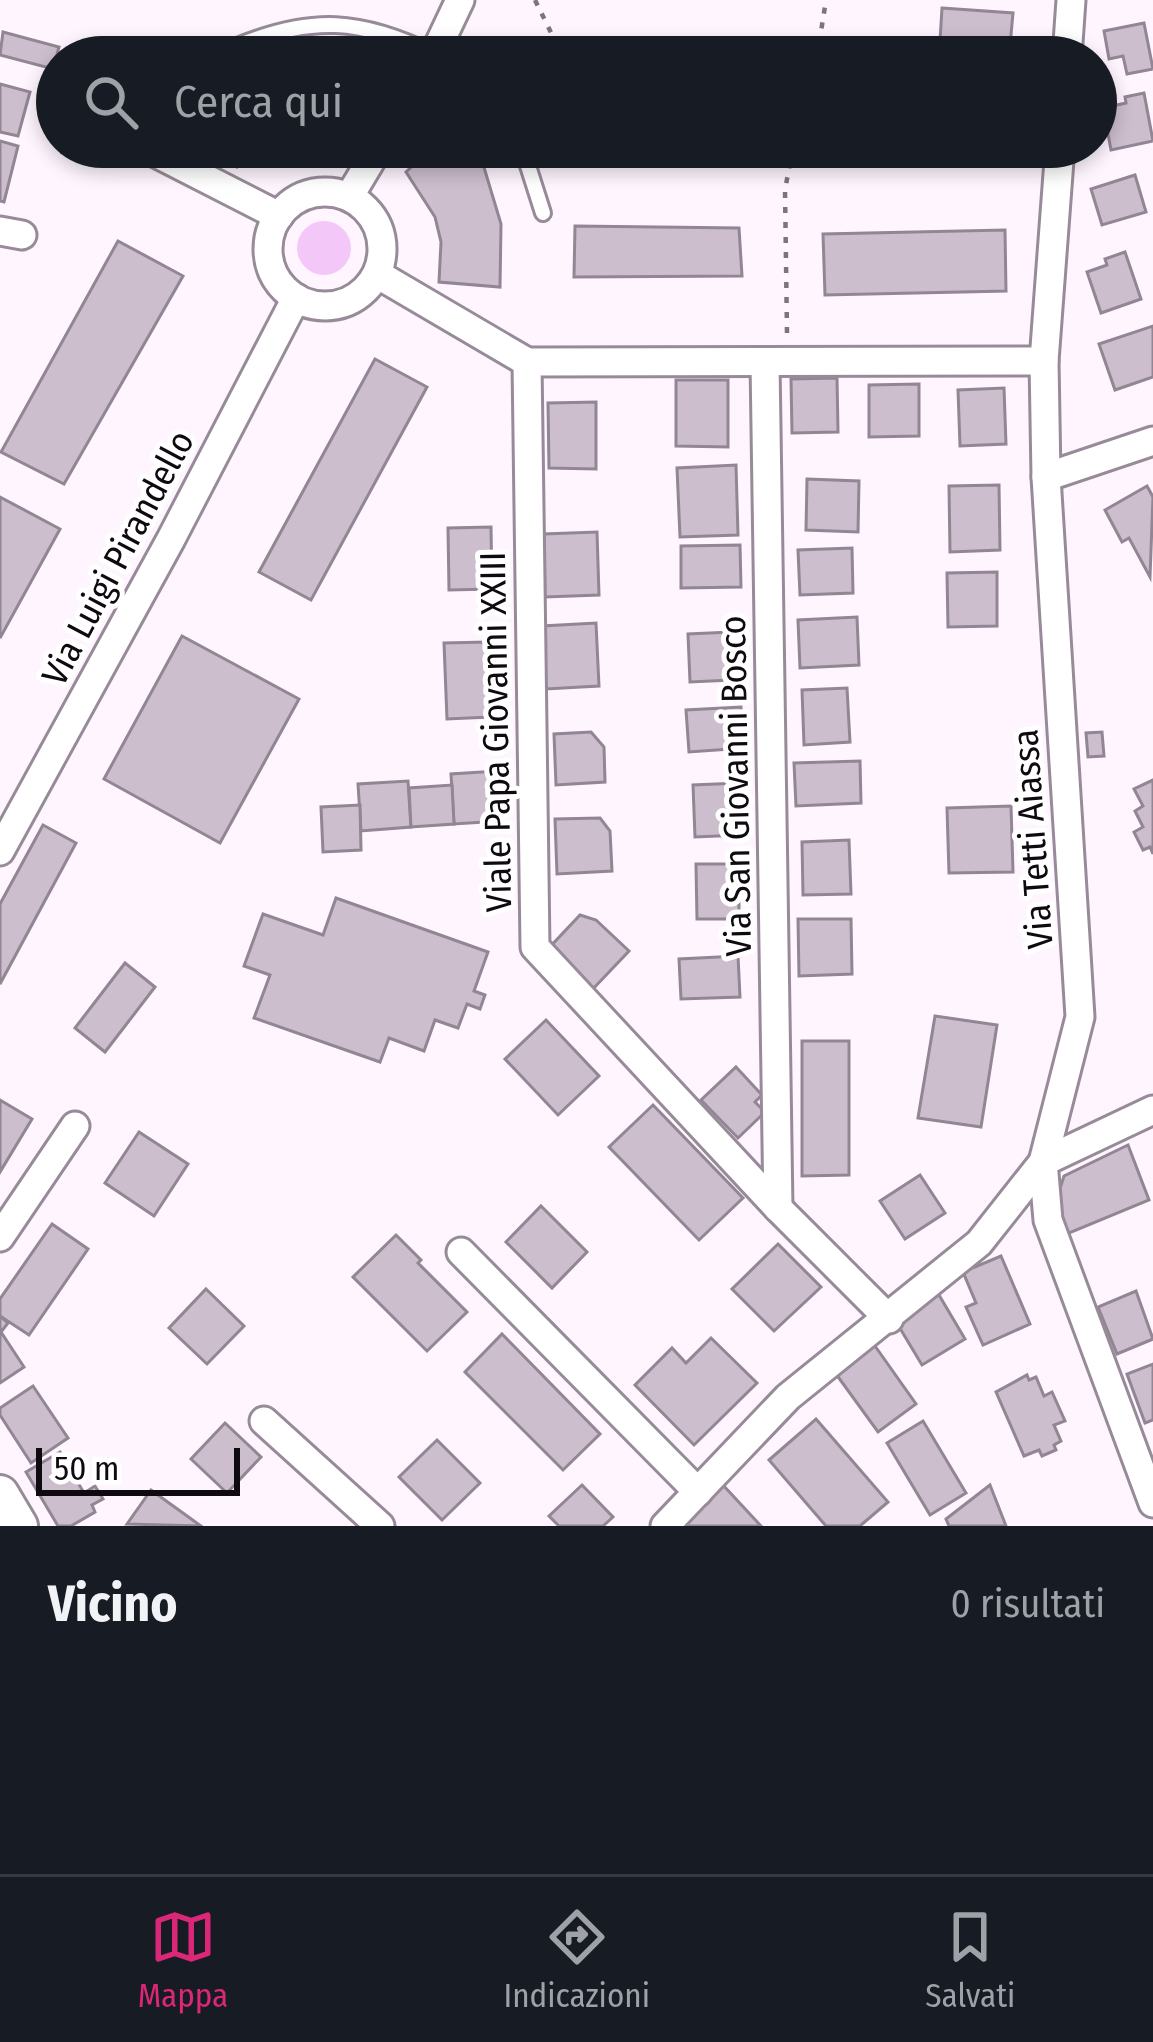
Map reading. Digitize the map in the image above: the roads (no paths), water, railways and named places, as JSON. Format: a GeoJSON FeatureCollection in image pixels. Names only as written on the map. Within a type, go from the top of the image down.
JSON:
{"type":"FeatureCollection","features":[{"type":"Feature","properties":{"kind":"street"},"geometry":{"type":"LineString","coordinates":[[444,36],[460,0]]}},
{"type":"Feature","properties":{"kind":"street"},"geometry":{"type":"LineString","coordinates":[[1068,36],[1071,0]]}},
{"type":"Feature","properties":{"kind":"street"},"geometry":{"type":"LineString","coordinates":[[185,168],[279,216]]}},
{"type":"Feature","properties":{"kind":"street"},"geometry":{"type":"LineString","coordinates":[[349,197],[366,168]]}},
{"type":"Feature","properties":{"kind":"street","name":"Via Tetti Aiassa"},"geometry":{"type":"LineString","coordinates":[[1059,168],[1045,361],[1046,477],[1080,1017],[1043,1162],[1048,1220],[1153,1503]]}},
{"type":"Feature","properties":{"kind":"street"},"geometry":{"type":"LineString","coordinates":[[310,194],[349,197],[376,221],[382,238],[377,274],[351,301],[314,306],[281,286],[268,252],[270,233],[293,202],[310,194]]}},
{"type":"Feature","properties":{"kind":"street"},"geometry":{"type":"LineString","coordinates":[[377,274],[527,362],[1045,361]]}},
{"type":"Feature","properties":{"kind":"street","name":"Via Luigi Pirandello"},"geometry":{"type":"LineString","coordinates":[[0,851],[296,298]]}},
{"type":"Feature","properties":{"kind":"street","name":"Viale Papa Giovanni XXIII"},"geometry":{"type":"LineString","coordinates":[[527,362],[535,947],[778,1208],[889,1319]]}},
{"type":"Feature","properties":{"kind":"street","name":"Via San Giovanni Bosco"},"geometry":{"type":"LineString","coordinates":[[777,363],[778,1208]]}},
{"type":"Feature","properties":{"kind":"street"},"geometry":{"type":"LineString","coordinates":[[1046,477],[1153,441]]}},
{"type":"Feature","properties":{"kind":"street"},"geometry":{"type":"LineString","coordinates":[[665,1526],[788,1397],[979,1243],[1043,1162],[1153,1110]]}},
{"type":"Feature","properties":{"kind":"street"},"geometry":{"type":"LineString","coordinates":[[0,1237],[75,1126]]}},
{"type":"Feature","properties":{"kind":"street"},"geometry":{"type":"LineString","coordinates":[[460,1252],[698,1492]]}},
{"type":"Feature","properties":{"kind":"street"},"geometry":{"type":"LineString","coordinates":[[264,1421],[380,1526]]}},
{"type":"Feature","properties":{"kind":"street"},"geometry":{"type":"LineString","coordinates":[[0,1494],[19,1526]]}},
{"type":"Feature","properties":{"kind":"lane"},"geometry":{"type":"LineString","coordinates":[[267,36],[304,23],[339,24],[390,36]]}},
{"type":"Feature","properties":{"kind":"lane"},"geometry":{"type":"LineString","coordinates":[[529,168],[543,213]]}}]}
